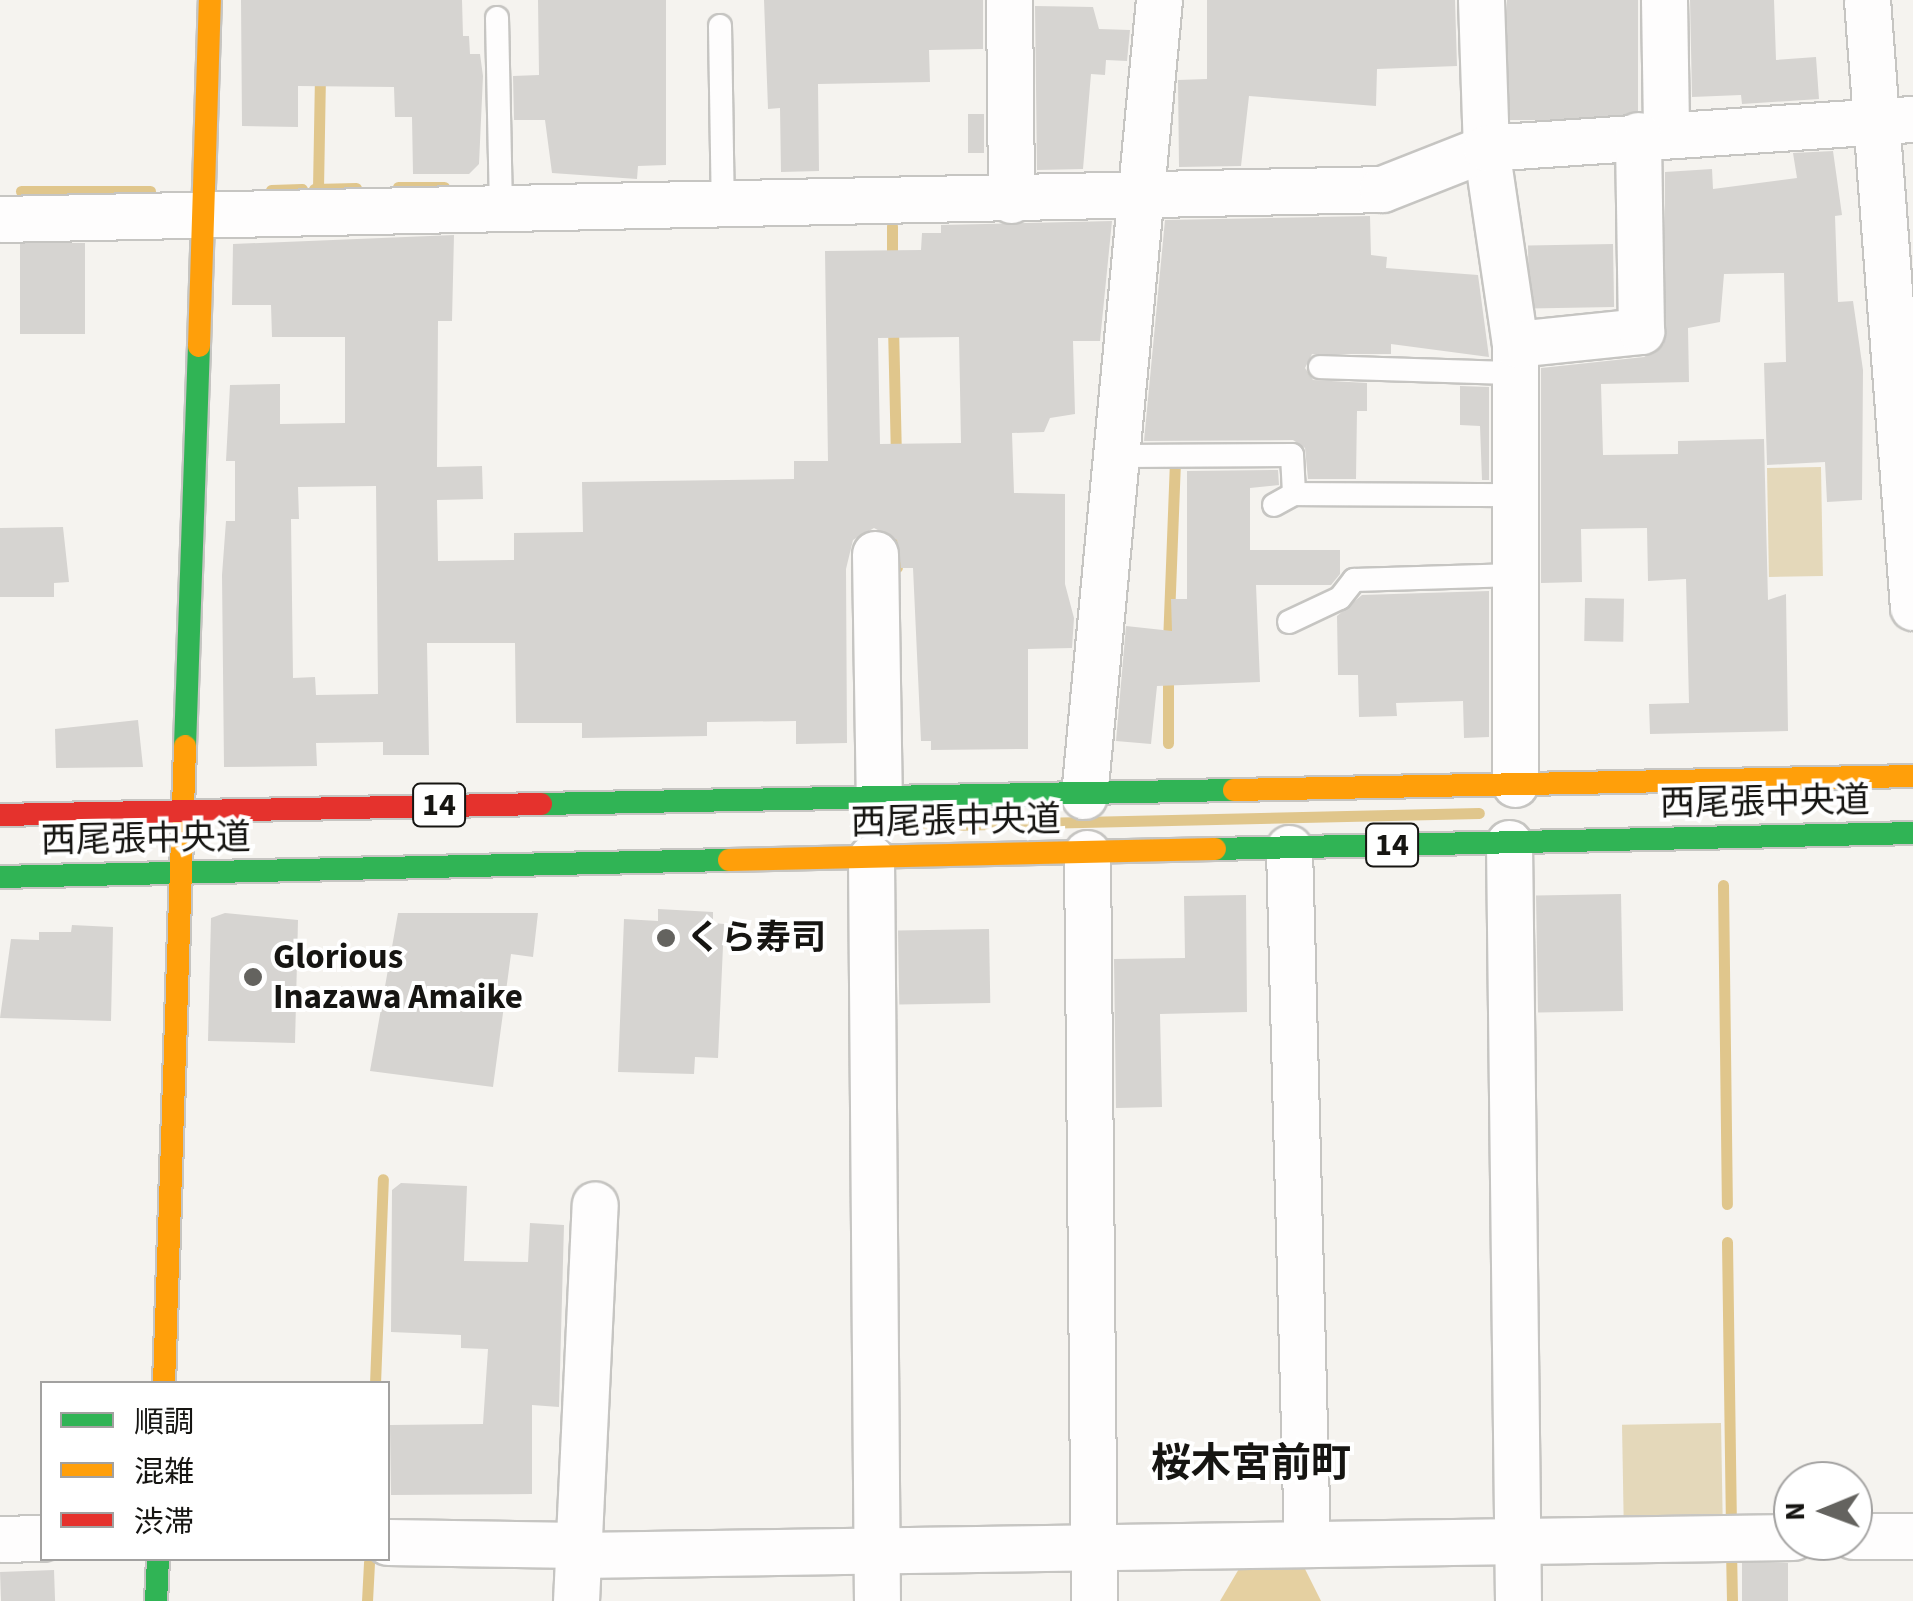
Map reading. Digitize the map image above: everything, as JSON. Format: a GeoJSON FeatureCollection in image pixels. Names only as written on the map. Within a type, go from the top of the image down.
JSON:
{"type":"FeatureCollection","features":[{"type":"Feature","properties":{"kind":"main road"},"geometry":{"type":"LineString","coordinates":[[164,1381],[210,0]]}},
{"type":"Feature","properties":{"kind":"main road","name":"西尾張中央道"},"geometry":{"type":"LineString","coordinates":[[0,815],[879,802],[1913,776]]}},
{"type":"Feature","properties":{"kind":"main road","name":"西尾張中央道"},"geometry":{"type":"LineString","coordinates":[[0,877],[1913,833]]}},
{"type":"Feature","properties":{"kind":"main road"},"geometry":{"type":"LineString","coordinates":[[156,1601],[158,1561]]}},
{"type":"Feature","properties":{"kind":"street"},"geometry":{"type":"LineString","coordinates":[[1009,0],[1011,200]]}},
{"type":"Feature","properties":{"kind":"street"},"geometry":{"type":"LineString","coordinates":[[1084,796],[1122,456],[1159,0]]}},
{"type":"Feature","properties":{"kind":"street"},"geometry":{"type":"LineString","coordinates":[[1481,0],[1486,148],[1515,358],[1515,784]]}},
{"type":"Feature","properties":{"kind":"street"},"geometry":{"type":"LineString","coordinates":[[1515,358],[1641,331],[1664,0]]}},
{"type":"Feature","properties":{"kind":"street"},"geometry":{"type":"LineString","coordinates":[[1867,0],[1894,120],[1913,607]]}},
{"type":"Feature","properties":{"kind":"street"},"geometry":{"type":"LineString","coordinates":[[0,219],[202,219],[1382,189],[1486,148],[1894,120]]}},
{"type":"Feature","properties":{"kind":"street"},"geometry":{"type":"LineString","coordinates":[[875,554],[879,802]]}},
{"type":"Feature","properties":{"kind":"street"},"geometry":{"type":"LineString","coordinates":[[1509,843],[1518,1601]]}},
{"type":"Feature","properties":{"kind":"street"},"geometry":{"type":"LineString","coordinates":[[1289,848],[1307,1544]]}},
{"type":"Feature","properties":{"kind":"street"},"geometry":{"type":"LineString","coordinates":[[1087,853],[1094,1601]]}},
{"type":"Feature","properties":{"kind":"street"},"geometry":{"type":"LineString","coordinates":[[870,858],[878,1601]]}},
{"type":"Feature","properties":{"kind":"street"},"geometry":{"type":"LineString","coordinates":[[576,1601],[596,1204]]}},
{"type":"Feature","properties":{"kind":"street"},"geometry":{"type":"LineString","coordinates":[[1873,1536],[1913,1536]]}},
{"type":"Feature","properties":{"kind":"street"},"geometry":{"type":"LineString","coordinates":[[390,1542],[579,1550],[877,1551],[1773,1537]]}},
{"type":"Feature","properties":{"kind":"street"},"geometry":{"type":"LineString","coordinates":[[0,1538],[40,1538]]}},
{"type":"Feature","properties":{"kind":"lane"},"geometry":{"type":"LineString","coordinates":[[498,18],[501,212]]}},
{"type":"Feature","properties":{"kind":"lane"},"geometry":{"type":"LineString","coordinates":[[720,26],[724,207]]}},
{"type":"Feature","properties":{"kind":"lane"},"geometry":{"type":"LineString","coordinates":[[1320,367],[1515,358]]}},
{"type":"Feature","properties":{"kind":"lane"},"geometry":{"type":"LineString","coordinates":[[1122,456],[1292,455],[1284,500],[1515,495]]}},
{"type":"Feature","properties":{"kind":"lane"},"geometry":{"type":"LineString","coordinates":[[1289,622],[1340,598],[1354,580],[1515,575]]}},
{"type":"Feature","properties":{"kind":"shaded area"},"geometry":{"type":"Polygon","coordinates":[[[1821,467],[1823,576],[1769,577],[1767,468],[1821,467]]]}},
{"type":"Feature","properties":{"kind":"shaded area"},"geometry":{"type":"Polygon","coordinates":[[[1721,1423],[1723,1527],[1624,1529],[1622,1425],[1721,1423]]]}},
{"type":"Feature","properties":{"kind":"shaded area"},"geometry":{"type":"Polygon","coordinates":[[[1243,1562],[1302,1563],[1321,1601],[1220,1601],[1243,1562]]]}},
{"type":"Feature","properties":{"kind":"building"},"geometry":{"type":"Polygon","coordinates":[[[241,0],[462,0],[463,36],[469,36],[470,54],[480,54],[483,76],[479,164],[469,174],[413,174],[412,117],[395,117],[394,87],[298,86],[298,127],[242,126],[241,0]]]}},
{"type":"Feature","properties":{"kind":"building"},"geometry":{"type":"Polygon","coordinates":[[[538,0],[666,0],[666,165],[638,166],[637,179],[552,173],[545,120],[514,120],[513,76],[539,75],[538,0]]]}},
{"type":"Feature","properties":{"kind":"building"},"geometry":{"type":"Polygon","coordinates":[[[764,0],[983,0],[983,49],[929,50],[930,82],[818,84],[819,171],[781,172],[780,108],[768,109],[764,0]]]}},
{"type":"Feature","properties":{"kind":"building"},"geometry":{"type":"Polygon","coordinates":[[[1207,0],[1455,0],[1457,66],[1377,69],[1376,106],[1249,96],[1241,166],[1179,167],[1178,80],[1207,79],[1207,0]]]}},
{"type":"Feature","properties":{"kind":"building"},"geometry":{"type":"Polygon","coordinates":[[[1507,0],[1638,0],[1638,120],[1507,120],[1507,0]]]}},
{"type":"Feature","properties":{"kind":"building"},"geometry":{"type":"Polygon","coordinates":[[[1690,0],[1774,0],[1776,60],[1816,57],[1819,99],[1742,104],[1741,95],[1692,97],[1690,0]]]}},
{"type":"Feature","properties":{"kind":"building"},"geometry":{"type":"Polygon","coordinates":[[[1035,6],[1093,7],[1099,29],[1130,30],[1127,61],[1106,60],[1105,75],[1091,74],[1083,169],[1037,170],[1035,6]]]}},
{"type":"Feature","properties":{"kind":"building"},"geometry":{"type":"Polygon","coordinates":[[[968,114],[984,114],[984,153],[968,153],[968,114]]]}},
{"type":"Feature","properties":{"kind":"building"},"geometry":{"type":"Polygon","coordinates":[[[1833,151],[1842,215],[1835,216],[1838,302],[1853,301],[1863,370],[1862,500],[1827,502],[1825,462],[1767,465],[1764,363],[1786,362],[1784,273],[1724,274],[1720,322],[1688,328],[1689,382],[1601,384],[1603,455],[1678,454],[1678,441],[1764,439],[1768,600],[1786,594],[1788,731],[1650,734],[1649,704],[1689,703],[1686,579],[1648,581],[1647,528],[1581,529],[1582,582],[1541,583],[1541,368],[1644,357],[1664,344],[1665,172],[1712,169],[1713,189],[1797,178],[1793,153],[1833,151]]]}},
{"type":"Feature","properties":{"kind":"building"},"geometry":{"type":"Polygon","coordinates":[[[1370,216],[1371,255],[1387,257],[1386,268],[1478,275],[1489,357],[1391,344],[1391,354],[1312,354],[1305,368],[1313,380],[1367,383],[1367,411],[1357,411],[1356,479],[1308,479],[1305,448],[1293,440],[1144,441],[1165,220],[1370,216]]]}},
{"type":"Feature","properties":{"kind":"building"},"geometry":{"type":"Polygon","coordinates":[[[1112,221],[1100,341],[1073,341],[1075,414],[1050,418],[1044,432],[1012,433],[1014,493],[1065,494],[1065,584],[1074,618],[1072,648],[1028,649],[1028,749],[931,750],[931,741],[921,741],[913,568],[901,568],[897,540],[874,528],[853,540],[846,569],[847,743],[796,744],[796,721],[707,722],[707,736],[582,738],[582,723],[516,723],[515,643],[427,643],[429,755],[383,755],[383,742],[316,743],[317,766],[224,767],[222,575],[226,521],[235,521],[235,461],[226,461],[230,385],[280,384],[280,424],[345,423],[345,337],[272,337],[271,305],[232,305],[233,244],[454,235],[452,321],[438,321],[437,467],[482,466],[483,499],[437,500],[438,561],[514,560],[514,533],[583,532],[582,482],[794,479],[794,461],[828,461],[825,251],[921,250],[922,233],[941,233],[941,225],[1112,221]],[[959,337],[878,338],[880,444],[961,443],[959,337]],[[376,486],[298,487],[299,519],[291,519],[293,678],[315,677],[316,695],[378,694],[376,486]]]}},
{"type":"Feature","properties":{"kind":"building"},"geometry":{"type":"Polygon","coordinates":[[[20,243],[85,243],[85,334],[20,334],[20,243]]]}},
{"type":"Feature","properties":{"kind":"building"},"geometry":{"type":"Polygon","coordinates":[[[1613,244],[1614,307],[1529,308],[1528,245],[1613,244]]]}},
{"type":"Feature","properties":{"kind":"building"},"geometry":{"type":"Polygon","coordinates":[[[1460,386],[1489,387],[1489,480],[1482,480],[1480,426],[1460,425],[1460,386]]]}},
{"type":"Feature","properties":{"kind":"building"},"geometry":{"type":"Polygon","coordinates":[[[1278,470],[1279,485],[1250,488],[1250,550],[1340,550],[1340,574],[1331,585],[1256,585],[1260,682],[1157,686],[1151,744],[1116,741],[1126,626],[1172,631],[1171,599],[1187,599],[1187,471],[1278,470]]]}},
{"type":"Feature","properties":{"kind":"building"},"geometry":{"type":"Polygon","coordinates":[[[63,527],[69,582],[54,583],[54,597],[0,597],[0,528],[63,527]]]}},
{"type":"Feature","properties":{"kind":"building"},"geometry":{"type":"Polygon","coordinates":[[[1489,591],[1489,737],[1464,738],[1463,701],[1396,703],[1397,716],[1359,717],[1358,675],[1338,675],[1337,616],[1362,595],[1489,591]]]}},
{"type":"Feature","properties":{"kind":"building"},"geometry":{"type":"Polygon","coordinates":[[[1585,598],[1624,599],[1623,642],[1584,641],[1585,598]]]}},
{"type":"Feature","properties":{"kind":"building"},"geometry":{"type":"Polygon","coordinates":[[[138,720],[143,767],[56,768],[55,729],[138,720]]]}},
{"type":"Feature","properties":{"kind":"building"},"geometry":{"type":"Polygon","coordinates":[[[1621,894],[1623,1011],[1538,1012],[1536,895],[1621,894]]]}},
{"type":"Feature","properties":{"kind":"building"},"geometry":{"type":"Polygon","coordinates":[[[1246,895],[1247,1012],[1160,1014],[1162,1107],[1116,1108],[1114,959],[1185,958],[1184,896],[1246,895]]]}},
{"type":"Feature","properties":{"kind":"building"},"geometry":{"type":"Polygon","coordinates":[[[658,909],[713,912],[713,923],[724,924],[718,1058],[695,1057],[694,1074],[618,1072],[624,919],[658,921],[658,909]]]}},
{"type":"Feature","properties":{"kind":"building","name":"Glorious Inazawa Amaike"},"geometry":{"type":"Polygon","coordinates":[[[225,913],[298,920],[295,1043],[208,1041],[211,918],[225,913]]]}},
{"type":"Feature","properties":{"kind":"building"},"geometry":{"type":"Polygon","coordinates":[[[398,913],[538,913],[533,957],[511,954],[493,1087],[370,1071],[398,913]]]}},
{"type":"Feature","properties":{"kind":"building"},"geometry":{"type":"Polygon","coordinates":[[[72,925],[113,927],[111,1021],[0,1018],[11,939],[39,940],[39,932],[71,932],[72,925]]]}},
{"type":"Feature","properties":{"kind":"building"},"geometry":{"type":"Polygon","coordinates":[[[989,929],[990,1003],[899,1005],[898,931],[989,929]]]}},
{"type":"Feature","properties":{"kind":"building"},"geometry":{"type":"Polygon","coordinates":[[[401,1183],[467,1186],[464,1261],[528,1262],[530,1223],[564,1225],[559,1407],[532,1405],[532,1494],[391,1495],[390,1425],[483,1424],[488,1349],[461,1348],[461,1335],[391,1332],[392,1190],[401,1183]]]}},
{"type":"Feature","properties":{"kind":"building"},"geometry":{"type":"Polygon","coordinates":[[[1742,1563],[1788,1563],[1788,1601],[1742,1601],[1742,1563]]]}},
{"type":"Feature","properties":{"kind":"building"},"geometry":{"type":"Polygon","coordinates":[[[54,1570],[55,1601],[1,1601],[0,1572],[54,1570]]]}},
{"type":"Feature","properties":{"kind":"waterway"},"geometry":{"type":"LineString","coordinates":[[318,189],[320,74]]}},
{"type":"Feature","properties":{"kind":"waterway"},"geometry":{"type":"LineString","coordinates":[[398,187],[444,187]]}},
{"type":"Feature","properties":{"kind":"waterway"},"geometry":{"type":"LineString","coordinates":[[314,189],[356,188]]}},
{"type":"Feature","properties":{"kind":"waterway"},"geometry":{"type":"LineString","coordinates":[[271,190],[302,189]]}},
{"type":"Feature","properties":{"kind":"waterway"},"geometry":{"type":"LineString","coordinates":[[21,191],[150,191]]}},
{"type":"Feature","properties":{"kind":"waterway"},"geometry":{"type":"LineString","coordinates":[[892,226],[892,262]]}},
{"type":"Feature","properties":{"kind":"waterway"},"geometry":{"type":"LineString","coordinates":[[893,326],[896,457]]}},
{"type":"Feature","properties":{"kind":"waterway"},"geometry":{"type":"LineString","coordinates":[[1168,643],[1175,463]]}},
{"type":"Feature","properties":{"kind":"waterway"},"geometry":{"type":"LineString","coordinates":[[897,526],[897,567]]}},
{"type":"Feature","properties":{"kind":"waterway"},"geometry":{"type":"LineString","coordinates":[[1168,672],[1168,743]]}},
{"type":"Feature","properties":{"kind":"waterway"},"geometry":{"type":"LineString","coordinates":[[902,826],[1479,813]]}},
{"type":"Feature","properties":{"kind":"waterway"},"geometry":{"type":"LineString","coordinates":[[1723,885],[1727,1204]]}},
{"type":"Feature","properties":{"kind":"waterway"},"geometry":{"type":"LineString","coordinates":[[375,1381],[383,1179]]}},
{"type":"Feature","properties":{"kind":"waterway"},"geometry":{"type":"LineString","coordinates":[[1727,1242],[1731,1525]]}},
{"type":"Feature","properties":{"kind":"waterway"},"geometry":{"type":"LineString","coordinates":[[1731,1549],[1732,1601]]}},
{"type":"Feature","properties":{"kind":"waterway"},"geometry":{"type":"LineString","coordinates":[[367,1601],[369,1562]]}},
{"type":"Feature","properties":{"kind":"traffic: fast"},"geometry":{"type":"LineString","coordinates":[[185,746],[199,346]]}},
{"type":"Feature","properties":{"kind":"traffic: fast"},"geometry":{"type":"LineString","coordinates":[[541,804],[1234,790]]}},
{"type":"Feature","properties":{"kind":"traffic: fast"},"geometry":{"type":"LineString","coordinates":[[1215,849],[1913,833]]}},
{"type":"Feature","properties":{"kind":"traffic: fast"},"geometry":{"type":"LineString","coordinates":[[0,877],[729,860]]}},
{"type":"Feature","properties":{"kind":"traffic: fast"},"geometry":{"type":"LineString","coordinates":[[156,1601],[158,1561]]}},
{"type":"Feature","properties":{"kind":"traffic: slow"},"geometry":{"type":"LineString","coordinates":[[199,346],[210,0]]}},
{"type":"Feature","properties":{"kind":"traffic: slow"},"geometry":{"type":"LineString","coordinates":[[164,1381],[185,746]]}},
{"type":"Feature","properties":{"kind":"traffic: slow"},"geometry":{"type":"LineString","coordinates":[[1234,790],[1913,776]]}},
{"type":"Feature","properties":{"kind":"traffic: slow"},"geometry":{"type":"LineString","coordinates":[[729,860],[1215,849]]}},
{"type":"Feature","properties":{"kind":"traffic: jam"},"geometry":{"type":"LineString","coordinates":[[0,815],[541,804]]}},
{"type":"Feature","properties":{"kind":"place","name":"くら寿司"},"geometry":{"type":"Point","coordinates":[666,938]}},
{"type":"Feature","properties":{"kind":"place","name":"Glorious Inazawa Amaike"},"geometry":{"type":"Point","coordinates":[253,977]}},
{"type":"Feature","properties":{"kind":"district","name":"桜木宮前町"},"geometry":{"type":"Point","coordinates":[1251,1464]}}]}
